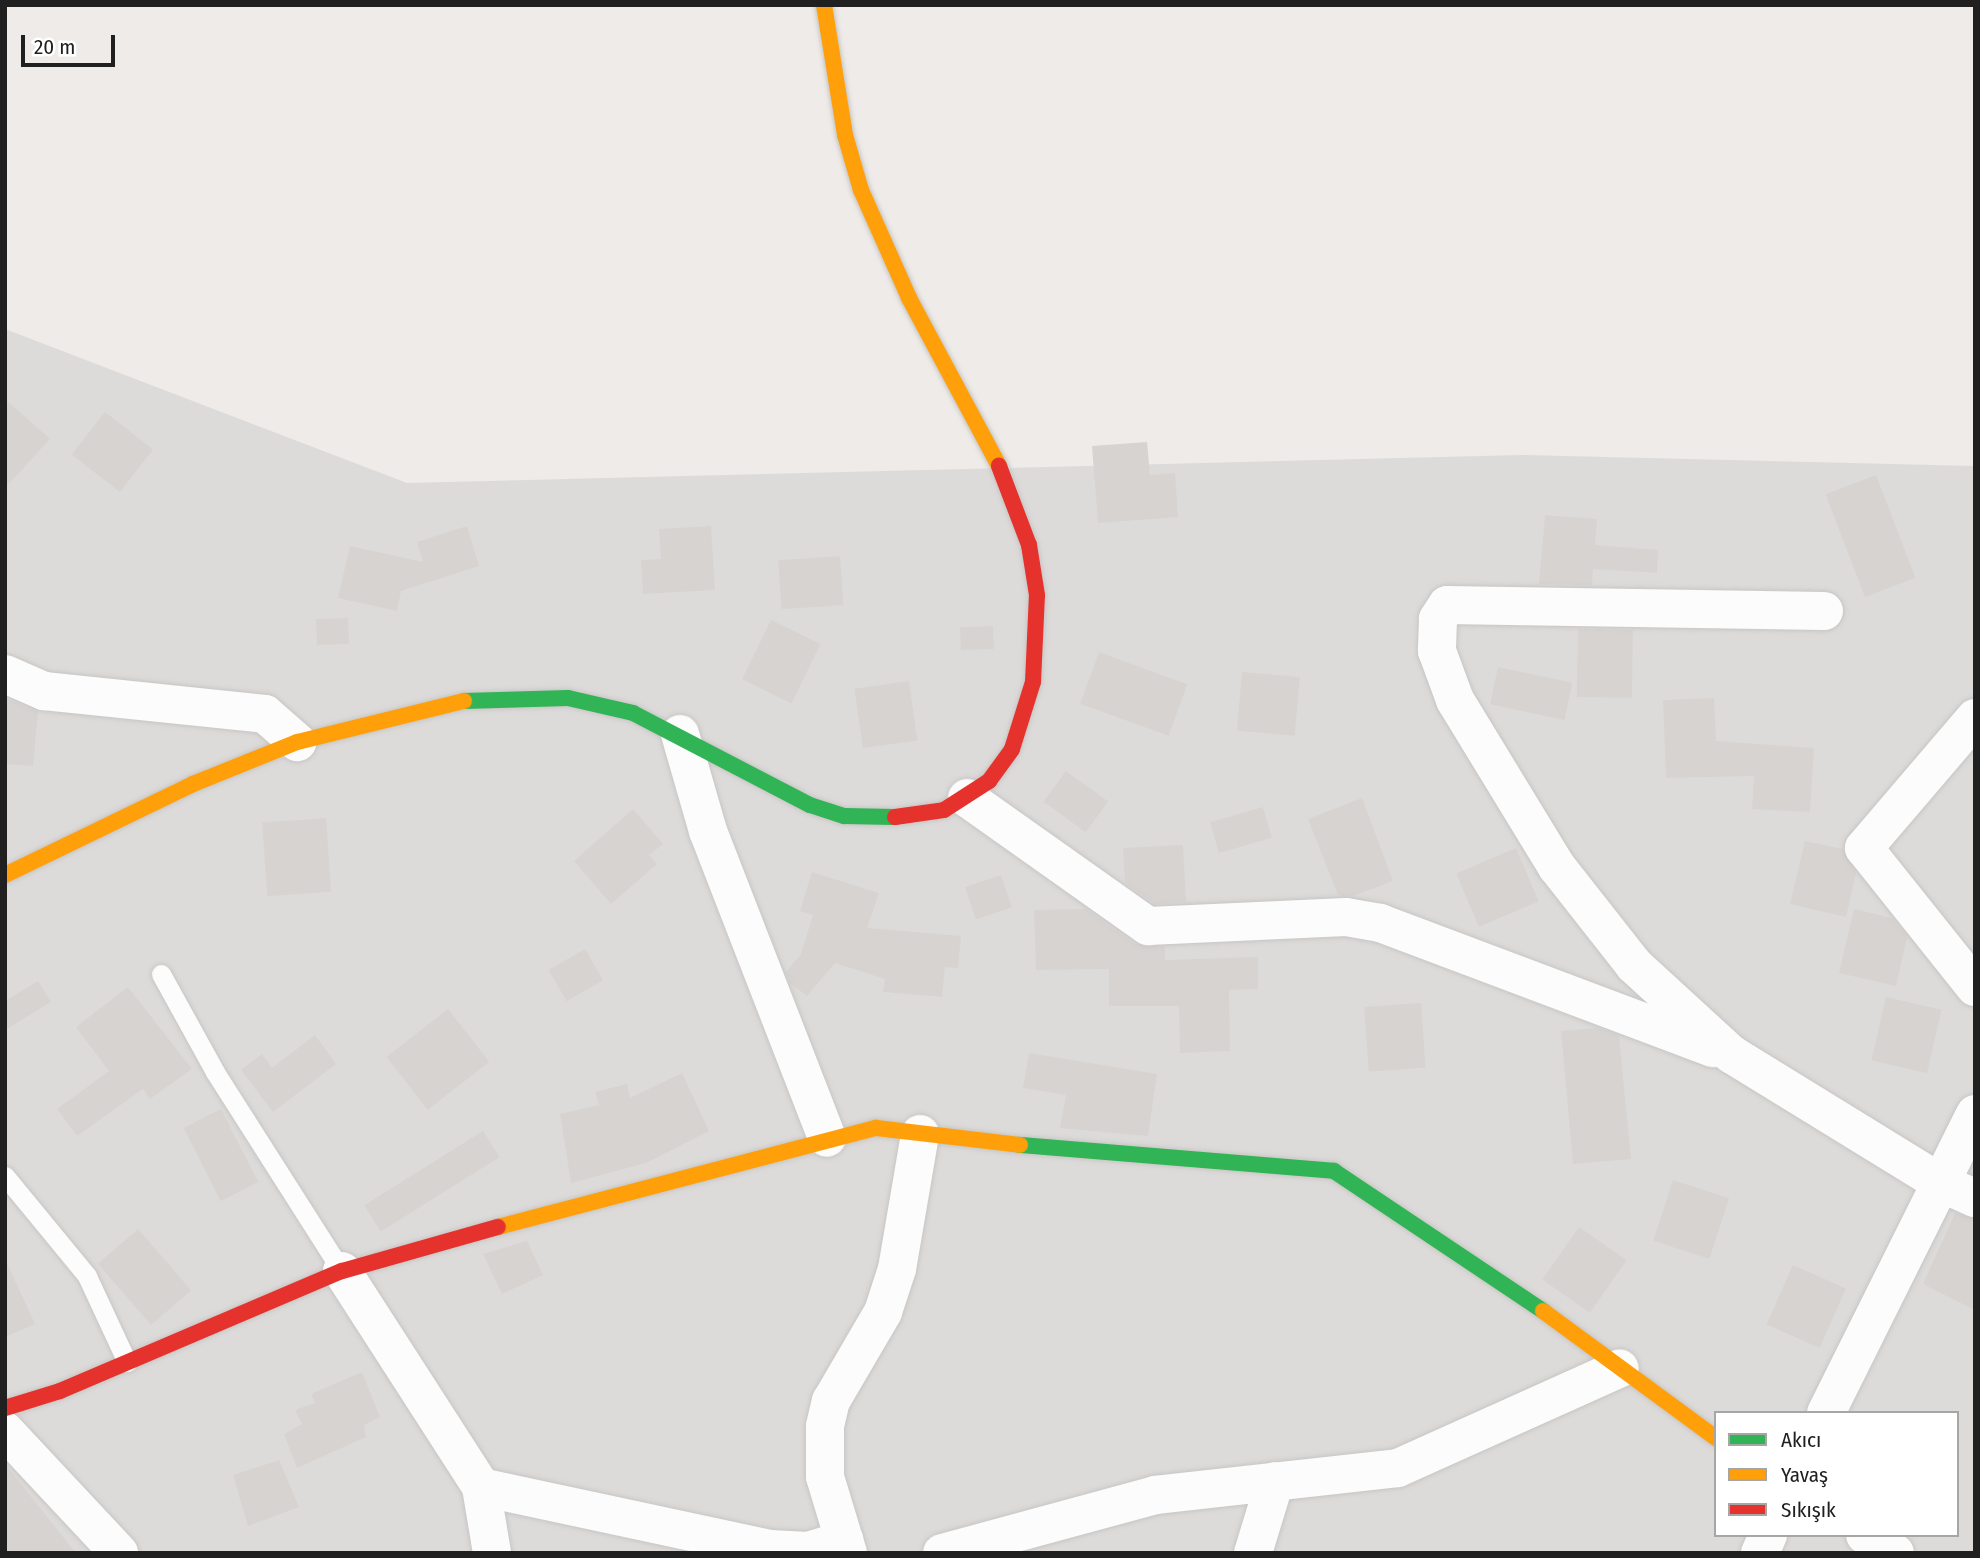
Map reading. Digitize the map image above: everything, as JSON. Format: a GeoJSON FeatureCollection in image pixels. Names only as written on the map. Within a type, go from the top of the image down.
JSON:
{"type":"FeatureCollection","features":[{"type":"Feature","properties":{"kind":"street"},"geometry":{"type":"LineString","coordinates":[[5,875],[193,784],[297,742],[434,705],[531,697],[603,704],[680,734],[810,805],[844,816],[914,818],[967,798],[1004,760],[1023,722],[1037,643],[1029,545],[996,458],[892,264],[861,190],[845,135],[824,5]]}},
{"type":"Feature","properties":{"kind":"street"},"geometry":{"type":"LineString","coordinates":[[1731,1054],[1634,965],[1557,867],[1455,700],[1437,651],[1438,619],[1447,606],[1824,611]]}},
{"type":"Feature","properties":{"kind":"street"},"geometry":{"type":"LineString","coordinates":[[5,674],[44,691],[265,714],[297,742]]}},
{"type":"Feature","properties":{"kind":"street"},"geometry":{"type":"LineString","coordinates":[[1975,718],[1864,848],[1975,987]]}},
{"type":"Feature","properties":{"kind":"street"},"geometry":{"type":"LineString","coordinates":[[680,734],[708,831],[827,1139]]}},
{"type":"Feature","properties":{"kind":"street"},"geometry":{"type":"LineString","coordinates":[[967,798],[1148,926],[1346,918],[1380,923],[1731,1054],[1958,1190]]}},
{"type":"Feature","properties":{"kind":"street"},"geometry":{"type":"LineString","coordinates":[[1827,1411],[1958,1190],[1975,1114]]}},
{"type":"Feature","properties":{"kind":"street"},"geometry":{"type":"LineString","coordinates":[[5,1408],[127,1362],[342,1271],[876,1128],[1093,1154],[1334,1171],[1474,1260],[1714,1437]]}},
{"type":"Feature","properties":{"kind":"street"},"geometry":{"type":"LineString","coordinates":[[481,1487],[769,1549],[808,1550],[846,1546],[825,1477],[825,1426],[831,1401],[883,1312],[897,1269],[920,1133]]}},
{"type":"Feature","properties":{"kind":"street"},"geometry":{"type":"LineString","coordinates":[[342,1271],[481,1487],[492,1553]]}},
{"type":"Feature","properties":{"kind":"street"},"geometry":{"type":"LineString","coordinates":[[942,1553],[1155,1495],[1398,1468],[1620,1368]]}},
{"type":"Feature","properties":{"kind":"street"},"geometry":{"type":"LineString","coordinates":[[5,1431],[120,1553]]}},
{"type":"Feature","properties":{"kind":"street"},"geometry":{"type":"LineString","coordinates":[[1253,1553],[1275,1481]]}},
{"type":"Feature","properties":{"kind":"street"},"geometry":{"type":"LineString","coordinates":[[1760,1553],[1767,1537]]}},
{"type":"Feature","properties":{"kind":"street"},"geometry":{"type":"LineString","coordinates":[[1867,1537],[1895,1553]]}},
{"type":"Feature","properties":{"kind":"lane"},"geometry":{"type":"LineString","coordinates":[[161,974],[215,1072],[342,1271]]}},
{"type":"Feature","properties":{"kind":"lane"},"geometry":{"type":"LineString","coordinates":[[5,1176],[87,1276],[127,1362]]}},
{"type":"Feature","properties":{"kind":"shaded area"},"geometry":{"type":"Polygon","coordinates":[[[5,329],[407,483],[1521,455],[1975,466],[1975,1553],[5,1553],[5,329]]]}},
{"type":"Feature","properties":{"kind":"building"},"geometry":{"type":"Polygon","coordinates":[[[5,399],[50,439],[5,488],[5,399]]]}},
{"type":"Feature","properties":{"kind":"building"},"geometry":{"type":"Polygon","coordinates":[[[105,412],[153,450],[120,492],[72,455],[105,412]]]}},
{"type":"Feature","properties":{"kind":"building"},"geometry":{"type":"Polygon","coordinates":[[[1147,442],[1150,475],[1175,473],[1178,517],[1098,523],[1092,446],[1147,442]]]}},
{"type":"Feature","properties":{"kind":"building"},"geometry":{"type":"Polygon","coordinates":[[[1876,475],[1915,578],[1865,597],[1826,494],[1876,475]]]}},
{"type":"Feature","properties":{"kind":"building"},"geometry":{"type":"Polygon","coordinates":[[[1545,515],[1597,519],[1595,545],[1658,550],[1657,573],[1593,569],[1592,585],[1539,584],[1545,515]]]}},
{"type":"Feature","properties":{"kind":"building"},"geometry":{"type":"Polygon","coordinates":[[[467,526],[479,566],[401,591],[397,611],[338,598],[350,546],[423,562],[417,542],[467,526]]]}},
{"type":"Feature","properties":{"kind":"building"},"geometry":{"type":"Polygon","coordinates":[[[711,526],[715,590],[643,594],[641,560],[661,559],[659,529],[711,526]]]}},
{"type":"Feature","properties":{"kind":"building"},"geometry":{"type":"Polygon","coordinates":[[[840,556],[843,605],[782,609],[778,560],[840,556]]]}},
{"type":"Feature","properties":{"kind":"building"},"geometry":{"type":"Polygon","coordinates":[[[348,618],[349,644],[317,645],[316,619],[348,618]]]}},
{"type":"Feature","properties":{"kind":"building"},"geometry":{"type":"Polygon","coordinates":[[[771,620],[820,644],[792,703],[742,679],[771,620]]]}},
{"type":"Feature","properties":{"kind":"building"},"geometry":{"type":"Polygon","coordinates":[[[993,626],[994,649],[961,650],[960,627],[993,626]]]}},
{"type":"Feature","properties":{"kind":"building"},"geometry":{"type":"Polygon","coordinates":[[[1578,629],[1633,630],[1632,698],[1577,697],[1578,629]]]}},
{"type":"Feature","properties":{"kind":"building"},"geometry":{"type":"Polygon","coordinates":[[[1099,652],[1187,684],[1169,736],[1080,704],[1099,652]]]}},
{"type":"Feature","properties":{"kind":"building"},"geometry":{"type":"Polygon","coordinates":[[[1498,667],[1572,683],[1564,720],[1490,704],[1498,667]]]}},
{"type":"Feature","properties":{"kind":"building"},"geometry":{"type":"Polygon","coordinates":[[[1242,672],[1300,677],[1295,736],[1237,731],[1242,672]]]}},
{"type":"Feature","properties":{"kind":"building"},"geometry":{"type":"Polygon","coordinates":[[[909,681],[917,740],[863,748],[855,689],[909,681]]]}},
{"type":"Feature","properties":{"kind":"building"},"geometry":{"type":"Polygon","coordinates":[[[1714,698],[1716,741],[1814,748],[1810,812],[1752,809],[1754,776],[1666,778],[1663,700],[1714,698]]]}},
{"type":"Feature","properties":{"kind":"building"},"geometry":{"type":"Polygon","coordinates":[[[7,699],[38,712],[33,766],[5,764],[7,699]]]}},
{"type":"Feature","properties":{"kind":"building"},"geometry":{"type":"Polygon","coordinates":[[[1066,771],[1108,802],[1086,832],[1044,802],[1066,771]]]}},
{"type":"Feature","properties":{"kind":"building"},"geometry":{"type":"Polygon","coordinates":[[[1362,798],[1393,881],[1353,896],[1338,895],[1308,819],[1362,798]]]}},
{"type":"Feature","properties":{"kind":"building"},"geometry":{"type":"Polygon","coordinates":[[[1263,807],[1272,838],[1219,853],[1210,822],[1263,807]]]}},
{"type":"Feature","properties":{"kind":"building"},"geometry":{"type":"Polygon","coordinates":[[[633,809],[663,844],[649,855],[657,864],[611,904],[574,861],[633,809]]]}},
{"type":"Feature","properties":{"kind":"building"},"geometry":{"type":"Polygon","coordinates":[[[326,818],[331,892],[267,896],[262,822],[326,818]]]}},
{"type":"Feature","properties":{"kind":"building"},"geometry":{"type":"Polygon","coordinates":[[[1805,841],[1843,849],[1856,873],[1846,917],[1790,904],[1805,841]]]}},
{"type":"Feature","properties":{"kind":"building"},"geometry":{"type":"Polygon","coordinates":[[[1183,845],[1186,902],[1155,904],[1125,883],[1123,848],[1183,845]]]}},
{"type":"Feature","properties":{"kind":"building"},"geometry":{"type":"Polygon","coordinates":[[[1516,848],[1539,901],[1479,927],[1456,873],[1516,848]]]}},
{"type":"Feature","properties":{"kind":"building"},"geometry":{"type":"Polygon","coordinates":[[[812,872],[879,893],[867,928],[961,936],[958,968],[945,967],[942,997],[883,992],[885,979],[835,963],[807,996],[790,983],[786,972],[801,954],[813,915],[800,911],[812,872]]]}},
{"type":"Feature","properties":{"kind":"building"},"geometry":{"type":"Polygon","coordinates":[[[1001,875],[1012,907],[976,920],[965,887],[1001,875]]]}},
{"type":"Feature","properties":{"kind":"building"},"geometry":{"type":"Polygon","coordinates":[[[1086,909],[1135,944],[1165,947],[1165,960],[1258,957],[1258,989],[1229,990],[1230,1051],[1180,1053],[1179,1006],[1109,1006],[1109,969],[1036,970],[1034,910],[1086,909]]]}},
{"type":"Feature","properties":{"kind":"building"},"geometry":{"type":"Polygon","coordinates":[[[1854,909],[1892,918],[1907,937],[1896,986],[1839,973],[1854,909]]]}},
{"type":"Feature","properties":{"kind":"building"},"geometry":{"type":"Polygon","coordinates":[[[585,949],[603,980],[567,1001],[549,970],[585,949]]]}},
{"type":"Feature","properties":{"kind":"building"},"geometry":{"type":"Polygon","coordinates":[[[38,981],[51,1002],[5,1030],[5,1001],[38,981]]]}},
{"type":"Feature","properties":{"kind":"building"},"geometry":{"type":"Polygon","coordinates":[[[128,987],[192,1069],[150,1099],[143,1089],[77,1136],[57,1109],[109,1071],[76,1027],[128,987]]]}},
{"type":"Feature","properties":{"kind":"building"},"geometry":{"type":"Polygon","coordinates":[[[1886,997],[1942,1010],[1927,1073],[1871,1060],[1886,997]]]}},
{"type":"Feature","properties":{"kind":"building"},"geometry":{"type":"Polygon","coordinates":[[[1421,1003],[1426,1068],[1369,1072],[1364,1007],[1421,1003]]]}},
{"type":"Feature","properties":{"kind":"building"},"geometry":{"type":"Polygon","coordinates":[[[448,1009],[489,1062],[428,1110],[387,1057],[448,1009]]]}},
{"type":"Feature","properties":{"kind":"building"},"geometry":{"type":"Polygon","coordinates":[[[1598,1028],[1619,1036],[1631,1159],[1573,1164],[1561,1031],[1598,1028]]]}},
{"type":"Feature","properties":{"kind":"building"},"geometry":{"type":"Polygon","coordinates":[[[315,1035],[336,1064],[273,1112],[241,1070],[262,1054],[272,1068],[315,1035]]]}},
{"type":"Feature","properties":{"kind":"building"},"geometry":{"type":"Polygon","coordinates":[[[1029,1053],[1157,1074],[1148,1136],[1060,1128],[1066,1095],[1023,1088],[1029,1053]]]}},
{"type":"Feature","properties":{"kind":"building"},"geometry":{"type":"Polygon","coordinates":[[[682,1073],[709,1131],[646,1163],[571,1183],[560,1114],[599,1105],[595,1092],[627,1084],[630,1098],[682,1073]]]}},
{"type":"Feature","properties":{"kind":"building"},"geometry":{"type":"Polygon","coordinates":[[[221,1109],[258,1182],[221,1201],[184,1128],[221,1109]]]}},
{"type":"Feature","properties":{"kind":"building"},"geometry":{"type":"Polygon","coordinates":[[[483,1131],[499,1157],[381,1231],[364,1205],[483,1131]]]}},
{"type":"Feature","properties":{"kind":"building"},"geometry":{"type":"Polygon","coordinates":[[[1673,1180],[1729,1198],[1709,1259],[1653,1241],[1673,1180]]]}},
{"type":"Feature","properties":{"kind":"building"},"geometry":{"type":"Polygon","coordinates":[[[1955,1213],[1975,1219],[1975,1310],[1923,1284],[1955,1213]]]}},
{"type":"Feature","properties":{"kind":"building"},"geometry":{"type":"Polygon","coordinates":[[[1579,1227],[1627,1260],[1590,1313],[1542,1279],[1579,1227]]]}},
{"type":"Feature","properties":{"kind":"building"},"geometry":{"type":"Polygon","coordinates":[[[138,1229],[191,1290],[151,1325],[98,1264],[138,1229]]]}},
{"type":"Feature","properties":{"kind":"building"},"geometry":{"type":"Polygon","coordinates":[[[527,1241],[543,1275],[502,1294],[483,1254],[527,1241]]]}},
{"type":"Feature","properties":{"kind":"building"},"geometry":{"type":"Polygon","coordinates":[[[5,1259],[35,1324],[5,1337],[5,1259]]]}},
{"type":"Feature","properties":{"kind":"building"},"geometry":{"type":"Polygon","coordinates":[[[1793,1265],[1846,1289],[1820,1348],[1767,1324],[1793,1265]]]}},
{"type":"Feature","properties":{"kind":"building"},"geometry":{"type":"Polygon","coordinates":[[[362,1372],[380,1417],[364,1425],[366,1437],[297,1468],[284,1434],[302,1424],[295,1410],[315,1403],[311,1394],[362,1372]]]}},
{"type":"Feature","properties":{"kind":"building"},"geometry":{"type":"Polygon","coordinates":[[[279,1460],[299,1507],[248,1526],[233,1475],[279,1460]]]}},
{"type":"Feature","properties":{"kind":"building"},"geometry":{"type":"Polygon","coordinates":[[[5,1464],[76,1553],[5,1553],[5,1464]]]}},
{"type":"Feature","properties":{"kind":"traffic: fast"},"geometry":{"type":"LineString","coordinates":[[464,701],[568,698],[633,713],[810,805],[844,816],[895,817]]}},
{"type":"Feature","properties":{"kind":"traffic: fast"},"geometry":{"type":"LineString","coordinates":[[1020,1145],[1334,1171],[1543,1311]]}},
{"type":"Feature","properties":{"kind":"traffic: slow"},"geometry":{"type":"LineString","coordinates":[[824,5],[845,135],[861,190],[909,298],[999,466]]}},
{"type":"Feature","properties":{"kind":"traffic: slow"},"geometry":{"type":"LineString","coordinates":[[5,875],[193,784],[297,742],[464,701]]}},
{"type":"Feature","properties":{"kind":"traffic: slow"},"geometry":{"type":"LineString","coordinates":[[498,1227],[876,1128],[1020,1145]]}},
{"type":"Feature","properties":{"kind":"traffic: slow"},"geometry":{"type":"LineString","coordinates":[[1543,1311],[1714,1437]]}},
{"type":"Feature","properties":{"kind":"traffic: jam"},"geometry":{"type":"LineString","coordinates":[[895,817],[944,810],[989,781],[1012,749],[1033,682],[1037,595],[1029,545],[999,466]]}},
{"type":"Feature","properties":{"kind":"traffic: jam"},"geometry":{"type":"LineString","coordinates":[[5,1408],[60,1391],[342,1271],[498,1227]]}}]}
